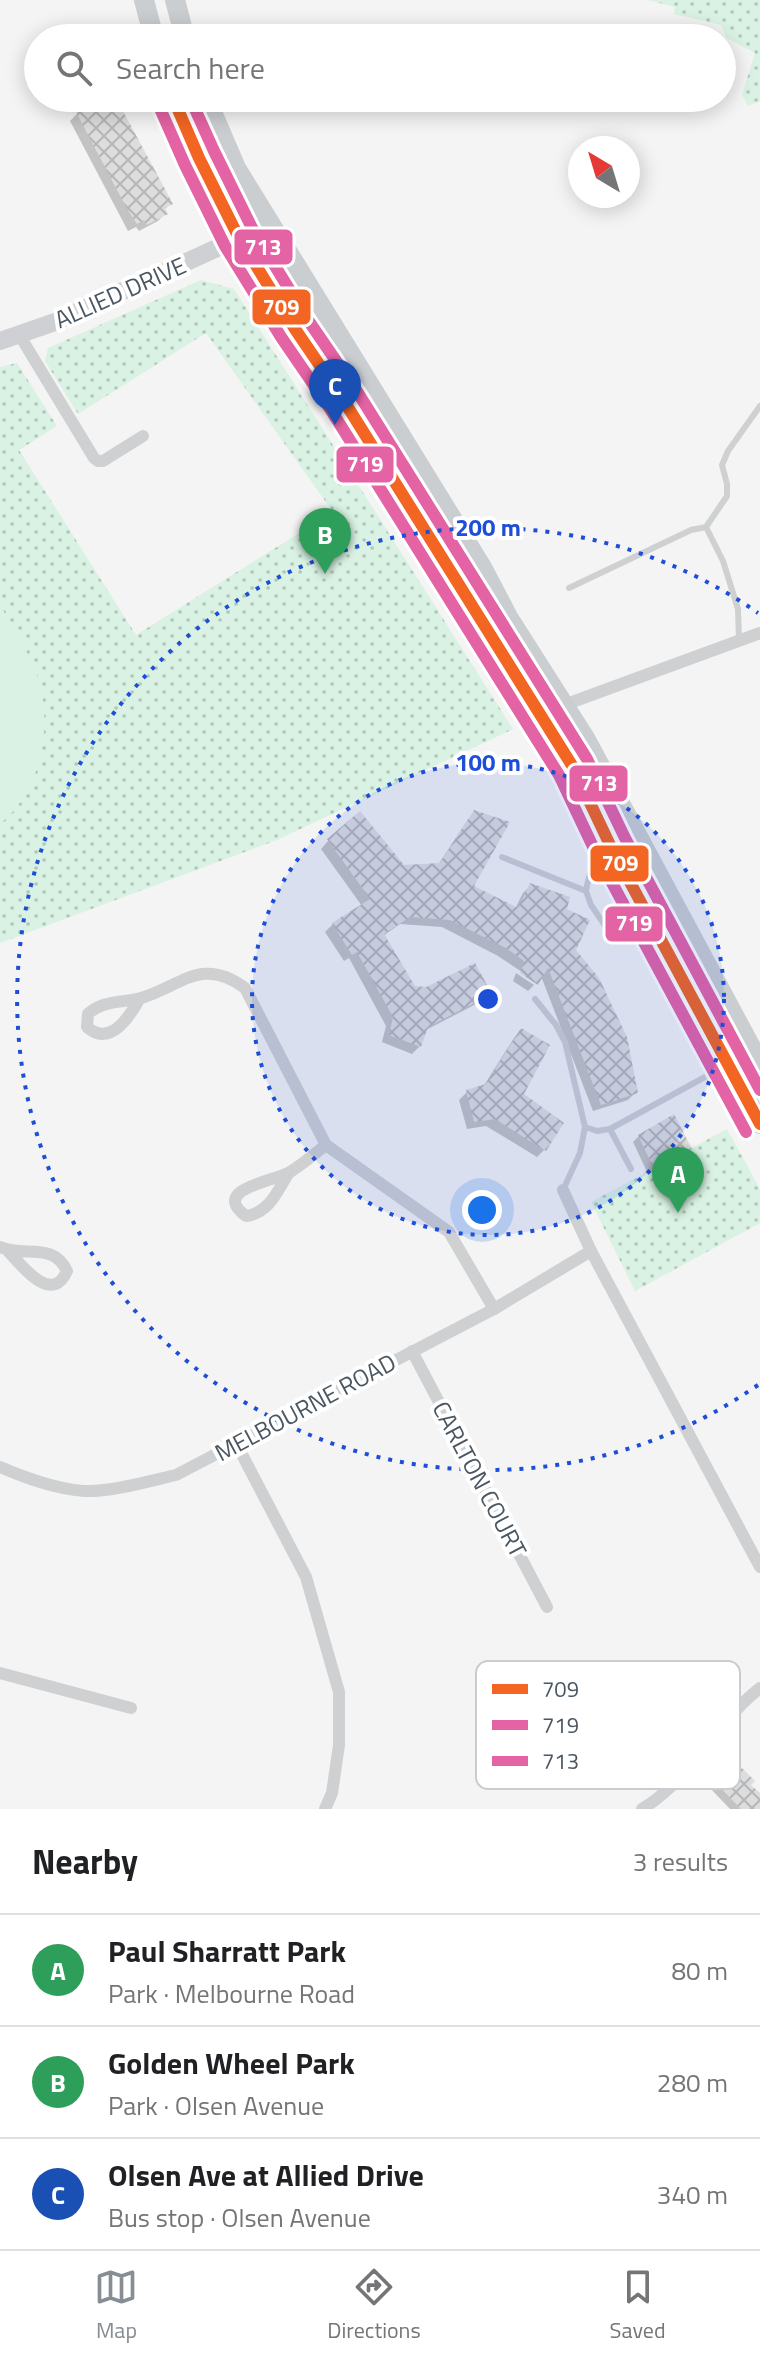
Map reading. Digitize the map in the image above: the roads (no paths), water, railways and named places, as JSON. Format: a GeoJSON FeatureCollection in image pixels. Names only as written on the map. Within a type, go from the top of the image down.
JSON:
{"type":"FeatureCollection","features":[{"type":"Feature","properties":{"kind":"main road"},"geometry":{"type":"LineString","coordinates":[[144,0],[150,24]]}},
{"type":"Feature","properties":{"kind":"main road"},"geometry":{"type":"LineString","coordinates":[[175,0],[181,24]]}},
{"type":"Feature","properties":{"kind":"main road"},"geometry":{"type":"LineString","coordinates":[[179,112],[239,238],[543,717],[600,817],[610,845],[760,1124]]}},
{"type":"Feature","properties":{"kind":"main road"},"geometry":{"type":"LineString","coordinates":[[212,112],[236,168],[483,569],[547,682],[585,738],[760,1064]]}},
{"type":"Feature","properties":{"kind":"street","name":"ALLIED DRIVE"},"geometry":{"type":"LineString","coordinates":[[0,341],[68,316],[239,238]]}},
{"type":"Feature","properties":{"kind":"street"},"geometry":{"type":"LineString","coordinates":[[20,336],[94,458],[103,461],[143,436]]}},
{"type":"Feature","properties":{"kind":"street"},"geometry":{"type":"LineString","coordinates":[[543,717],[564,705],[760,633]]}},
{"type":"Feature","properties":{"kind":"street"},"geometry":{"type":"LineString","coordinates":[[140,998],[192,975],[220,974],[245,988],[326,1145],[449,1232],[494,1309]]}},
{"type":"Feature","properties":{"kind":"street"},"geometry":{"type":"LineString","coordinates":[[288,1174],[326,1145]]}},
{"type":"Feature","properties":{"kind":"street"},"geometry":{"type":"LineString","coordinates":[[563,1190],[591,1251],[760,1567]]}},
{"type":"Feature","properties":{"kind":"street","name":"MELBOURNE ROAD"},"geometry":{"type":"LineString","coordinates":[[0,1467],[31,1480],[85,1491],[176,1475],[494,1309],[591,1251]]}},
{"type":"Feature","properties":{"kind":"street","name":"CARLTON COURT"},"geometry":{"type":"LineString","coordinates":[[412,1351],[547,1607]]}},
{"type":"Feature","properties":{"kind":"street"},"geometry":{"type":"LineString","coordinates":[[236,1443],[306,1577],[339,1692],[339,1745],[332,1793],[325,1809]]}},
{"type":"Feature","properties":{"kind":"street"},"geometry":{"type":"LineString","coordinates":[[0,1673],[131,1708]]}},
{"type":"Feature","properties":{"kind":"street"},"geometry":{"type":"LineString","coordinates":[[740,1707],[760,1688]]}},
{"type":"Feature","properties":{"kind":"street"},"geometry":{"type":"LineString","coordinates":[[642,1809],[670,1789]]}},
{"type":"Feature","properties":{"kind":"lane"},"geometry":{"type":"LineString","coordinates":[[569,588],[691,530],[706,527],[727,496],[722,465],[728,451],[760,406]]}},
{"type":"Feature","properties":{"kind":"lane"},"geometry":{"type":"LineString","coordinates":[[706,527],[723,561],[738,609],[739,641]]}},
{"type":"Feature","properties":{"kind":"lane"},"geometry":{"type":"LineString","coordinates":[[610,845],[597,857],[589,875],[586,891],[591,905],[606,927],[638,937],[657,932]]}},
{"type":"Feature","properties":{"kind":"lane"},"geometry":{"type":"LineString","coordinates":[[502,857],[586,891]]}},
{"type":"Feature","properties":{"kind":"lane"},"geometry":{"type":"LineString","coordinates":[[535,999],[565,1042],[585,1127],[580,1153],[563,1190]]}},
{"type":"Feature","properties":{"kind":"lane"},"geometry":{"type":"LineString","coordinates":[[585,1127],[597,1131],[610,1129],[728,1064]]}},
{"type":"Feature","properties":{"kind":"lane"},"geometry":{"type":"LineString","coordinates":[[610,1129],[631,1169]]}},
{"type":"Feature","properties":{"kind":"place","name":"Olsen Ave at Allied Drive"},"geometry":{"type":"Point","coordinates":[335,425]}},
{"type":"Feature","properties":{"kind":"place","name":"Golden Wheel Park"},"geometry":{"type":"Point","coordinates":[325,574]}},
{"type":"Feature","properties":{"kind":"place","name":"Paul Sharratt Park"},"geometry":{"type":"Point","coordinates":[678,1213]}}]}
